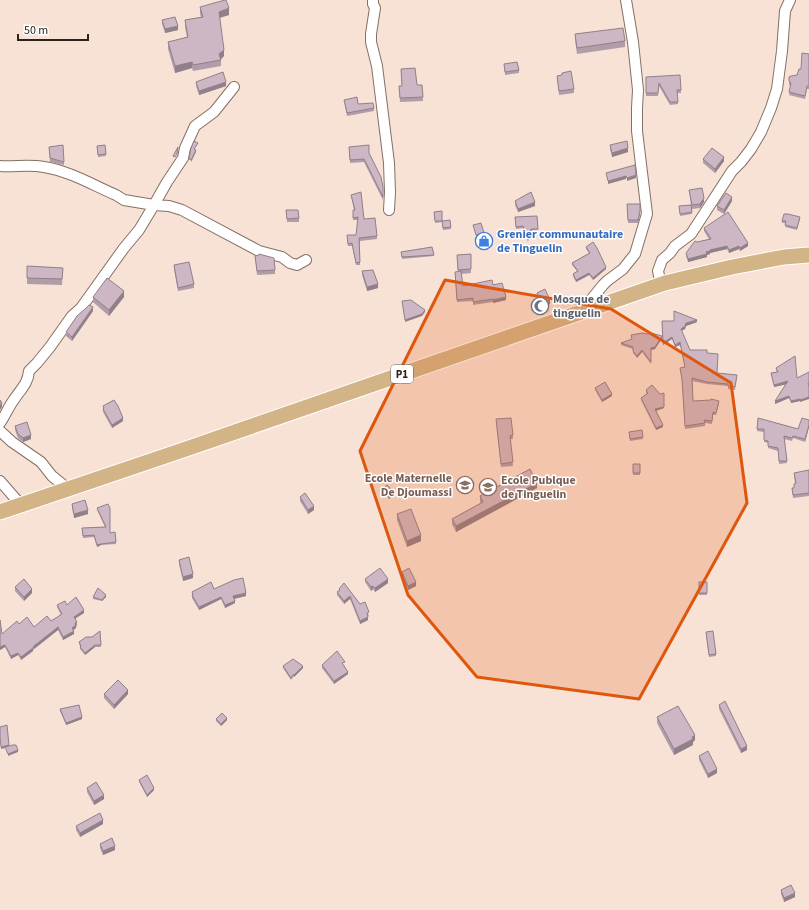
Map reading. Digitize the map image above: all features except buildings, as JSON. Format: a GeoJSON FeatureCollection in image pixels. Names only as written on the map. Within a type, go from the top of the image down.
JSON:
{"type":"FeatureCollection","features":[{"type":"Feature","properties":{"kind":"main road","name":"P1"},"geometry":{"type":"LineString","coordinates":[[0,512],[661,285],[740,265],[784,257],[809,255]]}},
{"type":"Feature","properties":{"kind":"street"},"geometry":{"type":"LineString","coordinates":[[373,0],[375,8],[371,34],[377,66],[389,163],[389,210]]}},
{"type":"Feature","properties":{"kind":"street"},"geometry":{"type":"LineString","coordinates":[[584,311],[603,285],[624,269],[635,254],[647,214],[637,131],[636,108],[638,90],[633,42],[626,0]]}},
{"type":"Feature","properties":{"kind":"street"},"geometry":{"type":"LineString","coordinates":[[661,285],[658,271],[662,260],[675,246],[691,234],[732,171],[751,149],[771,108],[777,89],[785,11],[790,0]]}},
{"type":"Feature","properties":{"kind":"street"},"geometry":{"type":"LineString","coordinates":[[0,423],[17,394],[24,386],[29,371],[50,347],[72,316],[81,308],[138,230],[183,158],[185,148],[195,126],[214,112],[234,87]]}},
{"type":"Feature","properties":{"kind":"street"},"geometry":{"type":"LineString","coordinates":[[0,166],[28,165],[44,167],[62,172],[116,195],[124,200],[169,206],[182,210],[259,251],[282,257],[290,263],[297,265],[306,260]]}},
{"type":"Feature","properties":{"kind":"street"},"geometry":{"type":"LineString","coordinates":[[0,431],[12,442],[41,462],[52,476],[68,489]]}},
{"type":"Feature","properties":{"kind":"street"},"geometry":{"type":"LineString","coordinates":[[0,481],[21,505]]}},
{"type":"Feature","properties":{"kind":"highlighted area"},"geometry":{"type":"Polygon","coordinates":[[[445,280],[611,309],[731,383],[747,503],[639,699],[477,677],[408,595],[360,451],[445,280]]]}},
{"type":"Feature","properties":{"kind":"place","name":"Grenier communautaire de Tinguelin"},"geometry":{"type":"Point","coordinates":[484,241]}},
{"type":"Feature","properties":{"kind":"place","name":"Mosque de tinguelin"},"geometry":{"type":"Point","coordinates":[540,306]}},
{"type":"Feature","properties":{"kind":"place","name":"Ecole Maternelle De Djoumassi"},"geometry":{"type":"Point","coordinates":[465,485]}},
{"type":"Feature","properties":{"kind":"place","name":"Ecole Publque de Tinguelin"},"geometry":{"type":"Point","coordinates":[488,487]}}]}
